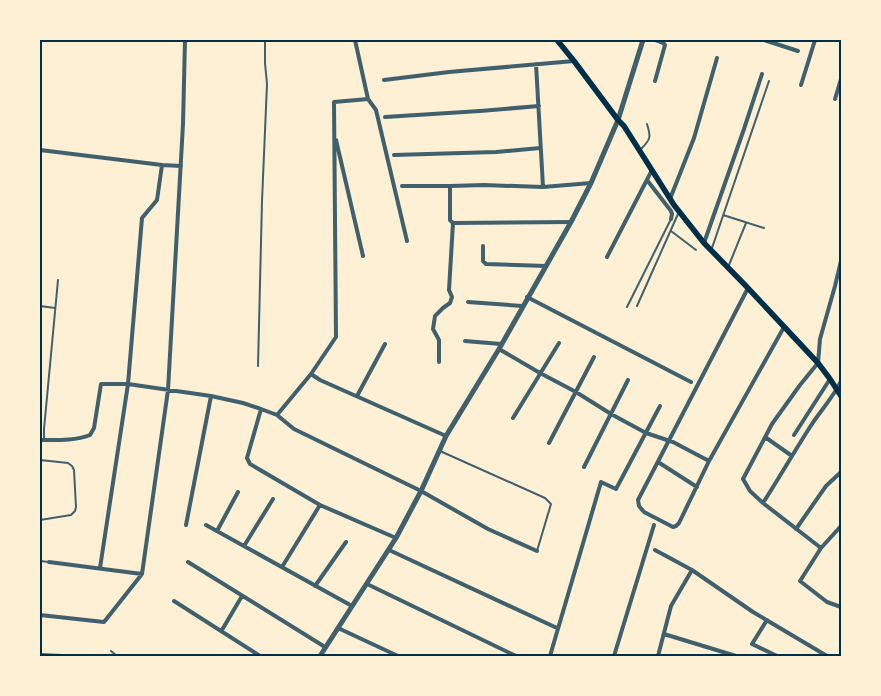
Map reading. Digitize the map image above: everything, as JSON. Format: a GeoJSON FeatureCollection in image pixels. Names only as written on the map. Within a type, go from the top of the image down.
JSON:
{"type":"FeatureCollection","features":[{"type":"Feature","properties":{"kind":"main road"},"geometry":{"type":"LineString","coordinates":[[556,40],[624,126],[679,212],[704,243],[818,363],[841,396]]}},
{"type":"Feature","properties":{"kind":"street"},"geometry":{"type":"LineString","coordinates":[[40,615],[104,622],[142,574],[168,390],[184,124],[185,40]]}},
{"type":"Feature","properties":{"kind":"street"},"geometry":{"type":"LineString","coordinates":[[354,40],[368,99],[376,110],[408,241]]}},
{"type":"Feature","properties":{"kind":"street"},"geometry":{"type":"LineString","coordinates":[[321,656],[396,538],[421,491],[446,436],[571,222],[591,183],[618,120],[644,40]]}},
{"type":"Feature","properties":{"kind":"street"},"geometry":{"type":"LineString","coordinates":[[654,81],[665,45],[655,40]]}},
{"type":"Feature","properties":{"kind":"street"},"geometry":{"type":"LineString","coordinates":[[764,40],[798,51]]}},
{"type":"Feature","properties":{"kind":"street"},"geometry":{"type":"LineString","coordinates":[[780,46],[782,40]]}},
{"type":"Feature","properties":{"kind":"street"},"geometry":{"type":"LineString","coordinates":[[801,85],[815,40]]}},
{"type":"Feature","properties":{"kind":"street"},"geometry":{"type":"LineString","coordinates":[[670,199],[694,138],[717,58]]}},
{"type":"Feature","properties":{"kind":"street"},"geometry":{"type":"LineString","coordinates":[[384,80],[574,61]]}},
{"type":"Feature","properties":{"kind":"street"},"geometry":{"type":"LineString","coordinates":[[536,64],[543,187]]}},
{"type":"Feature","properties":{"kind":"street"},"geometry":{"type":"LineString","coordinates":[[704,243],[762,74]]}},
{"type":"Feature","properties":{"kind":"street"},"geometry":{"type":"LineString","coordinates":[[835,99],[841,79]]}},
{"type":"Feature","properties":{"kind":"street"},"geometry":{"type":"LineString","coordinates":[[277,415],[311,374],[336,337],[334,102],[368,99]]}},
{"type":"Feature","properties":{"kind":"street"},"geometry":{"type":"LineString","coordinates":[[385,117],[539,106]]}},
{"type":"Feature","properties":{"kind":"street"},"geometry":{"type":"LineString","coordinates":[[334,133],[363,256]]}},
{"type":"Feature","properties":{"kind":"street"},"geometry":{"type":"LineString","coordinates":[[394,155],[496,152],[540,148]]}},
{"type":"Feature","properties":{"kind":"street"},"geometry":{"type":"LineString","coordinates":[[40,150],[181,166]]}},
{"type":"Feature","properties":{"kind":"street"},"geometry":{"type":"LineString","coordinates":[[100,568],[128,384],[142,218],[157,200],[162,165]]}},
{"type":"Feature","properties":{"kind":"street"},"geometry":{"type":"LineString","coordinates":[[607,257],[652,170]]}},
{"type":"Feature","properties":{"kind":"street"},"geometry":{"type":"LineString","coordinates":[[646,180],[671,211],[671,219]]}},
{"type":"Feature","properties":{"kind":"street"},"geometry":{"type":"LineString","coordinates":[[402,186],[484,185],[543,187],[591,183]]}},
{"type":"Feature","properties":{"kind":"street"},"geometry":{"type":"LineString","coordinates":[[439,362],[439,340],[433,329],[435,316],[450,303],[452,297],[449,290],[453,222],[450,220],[450,186]]}},
{"type":"Feature","properties":{"kind":"street"},"geometry":{"type":"LineString","coordinates":[[453,222],[571,222]]}},
{"type":"Feature","properties":{"kind":"street"},"geometry":{"type":"LineString","coordinates":[[483,246],[483,261],[486,264],[546,266]]}},
{"type":"Feature","properties":{"kind":"street"},"geometry":{"type":"LineString","coordinates":[[821,548],[750,491],[743,479],[772,424],[818,363],[820,339],[841,261]]}},
{"type":"Feature","properties":{"kind":"street"},"geometry":{"type":"LineString","coordinates":[[748,288],[638,500],[639,506],[644,512],[673,527],[681,520],[709,461],[784,327]]}},
{"type":"Feature","properties":{"kind":"street"},"geometry":{"type":"LineString","coordinates":[[527,297],[690,382]]}},
{"type":"Feature","properties":{"kind":"street"},"geometry":{"type":"LineString","coordinates":[[468,302],[522,306]]}},
{"type":"Feature","properties":{"kind":"street"},"geometry":{"type":"LineString","coordinates":[[465,341],[500,346],[540,373],[576,392],[611,414],[646,433],[669,440],[709,461]]}},
{"type":"Feature","properties":{"kind":"street"},"geometry":{"type":"LineString","coordinates":[[513,418],[559,343]]}},
{"type":"Feature","properties":{"kind":"street"},"geometry":{"type":"LineString","coordinates":[[357,396],[385,344]]}},
{"type":"Feature","properties":{"kind":"street"},"geometry":{"type":"LineString","coordinates":[[549,443],[594,357]]}},
{"type":"Feature","properties":{"kind":"street"},"geometry":{"type":"LineString","coordinates":[[311,374],[320,380],[446,436]]}},
{"type":"Feature","properties":{"kind":"street"},"geometry":{"type":"LineString","coordinates":[[794,435],[830,379]]}},
{"type":"Feature","properties":{"kind":"street"},"geometry":{"type":"LineString","coordinates":[[584,467],[628,380]]}},
{"type":"Feature","properties":{"kind":"street"},"geometry":{"type":"LineString","coordinates":[[764,503],[841,381]]}},
{"type":"Feature","properties":{"kind":"street"},"geometry":{"type":"LineString","coordinates":[[42,440],[83,438],[90,435],[94,428],[101,384],[128,384],[211,396],[243,403],[277,415],[294,429],[421,491],[488,529],[538,551]]}},
{"type":"Feature","properties":{"kind":"street"},"geometry":{"type":"LineString","coordinates":[[186,525],[211,396]]}},
{"type":"Feature","properties":{"kind":"street"},"geometry":{"type":"LineString","coordinates":[[550,656],[601,482],[616,489],[660,406]]}},
{"type":"Feature","properties":{"kind":"street"},"geometry":{"type":"LineString","coordinates":[[261,408],[248,454],[248,461],[252,466],[320,505],[396,538]]}},
{"type":"Feature","properties":{"kind":"street"},"geometry":{"type":"LineString","coordinates":[[765,437],[792,456]]}},
{"type":"Feature","properties":{"kind":"street"},"geometry":{"type":"LineString","coordinates":[[658,462],[697,486]]}},
{"type":"Feature","properties":{"kind":"street"},"geometry":{"type":"LineString","coordinates":[[796,528],[826,486],[841,472]]}},
{"type":"Feature","properties":{"kind":"street"},"geometry":{"type":"LineString","coordinates":[[217,531],[238,492]]}},
{"type":"Feature","properties":{"kind":"street"},"geometry":{"type":"LineString","coordinates":[[244,546],[273,499]]}},
{"type":"Feature","properties":{"kind":"street"},"geometry":{"type":"LineString","coordinates":[[282,567],[320,505]]}},
{"type":"Feature","properties":{"kind":"street"},"geometry":{"type":"LineString","coordinates":[[206,525],[352,606]]}},
{"type":"Feature","properties":{"kind":"street"},"geometry":{"type":"LineString","coordinates":[[614,656],[654,525]]}},
{"type":"Feature","properties":{"kind":"street"},"geometry":{"type":"LineString","coordinates":[[841,526],[821,548],[800,582],[827,602],[841,607]]}},
{"type":"Feature","properties":{"kind":"street"},"geometry":{"type":"LineString","coordinates":[[315,586],[346,542]]}},
{"type":"Feature","properties":{"kind":"street"},"geometry":{"type":"LineString","coordinates":[[389,550],[557,628]]}},
{"type":"Feature","properties":{"kind":"street"},"geometry":{"type":"LineString","coordinates":[[655,550],[692,570],[767,620],[827,656]]}},
{"type":"Feature","properties":{"kind":"street"},"geometry":{"type":"LineString","coordinates":[[48,562],[142,574]]}},
{"type":"Feature","properties":{"kind":"street"},"geometry":{"type":"LineString","coordinates":[[188,562],[325,647]]}},
{"type":"Feature","properties":{"kind":"street"},"geometry":{"type":"LineString","coordinates":[[658,656],[671,606],[692,570]]}},
{"type":"Feature","properties":{"kind":"street"},"geometry":{"type":"LineString","coordinates":[[367,584],[516,656]]}},
{"type":"Feature","properties":{"kind":"street"},"geometry":{"type":"LineString","coordinates":[[222,630],[242,596]]}},
{"type":"Feature","properties":{"kind":"street"},"geometry":{"type":"LineString","coordinates":[[174,601],[260,656]]}},
{"type":"Feature","properties":{"kind":"street"},"geometry":{"type":"LineString","coordinates":[[767,620],[752,644],[778,656]]}},
{"type":"Feature","properties":{"kind":"street"},"geometry":{"type":"LineString","coordinates":[[338,628],[398,656]]}},
{"type":"Feature","properties":{"kind":"street"},"geometry":{"type":"LineString","coordinates":[[664,634],[736,656]]}},
{"type":"Feature","properties":{"kind":"street"},"geometry":{"type":"LineString","coordinates":[[40,655],[62,656]]}},
{"type":"Feature","properties":{"kind":"lane"},"geometry":{"type":"LineString","coordinates":[[258,366],[267,85],[265,40]]}},
{"type":"Feature","properties":{"kind":"lane"},"geometry":{"type":"LineString","coordinates":[[711,250],[769,81]]}},
{"type":"Feature","properties":{"kind":"lane"},"geometry":{"type":"LineString","coordinates":[[640,151],[651,135],[647,124]]}},
{"type":"Feature","properties":{"kind":"lane"},"geometry":{"type":"LineString","coordinates":[[638,306],[679,212]]}},
{"type":"Feature","properties":{"kind":"lane"},"geometry":{"type":"LineString","coordinates":[[723,215],[764,228]]}},
{"type":"Feature","properties":{"kind":"lane"},"geometry":{"type":"LineString","coordinates":[[627,307],[671,219]]}},
{"type":"Feature","properties":{"kind":"lane"},"geometry":{"type":"LineString","coordinates":[[728,267],[746,223]]}},
{"type":"Feature","properties":{"kind":"lane"},"geometry":{"type":"LineString","coordinates":[[671,231],[696,250]]}},
{"type":"Feature","properties":{"kind":"lane"},"geometry":{"type":"LineString","coordinates":[[42,440],[58,280]]}},
{"type":"Feature","properties":{"kind":"lane"},"geometry":{"type":"LineString","coordinates":[[40,306],[55,308]]}},
{"type":"Feature","properties":{"kind":"lane"},"geometry":{"type":"LineString","coordinates":[[439,451],[545,498],[551,504],[538,551]]}},
{"type":"Feature","properties":{"kind":"lane"},"geometry":{"type":"LineString","coordinates":[[40,460],[68,463],[72,466],[74,470],[76,507],[71,515],[40,520]]}},
{"type":"Feature","properties":{"kind":"lane"},"geometry":{"type":"LineString","coordinates":[[40,561],[48,562]]}},
{"type":"Feature","properties":{"kind":"lane"},"geometry":{"type":"LineString","coordinates":[[111,652],[117,656]]}}]}
